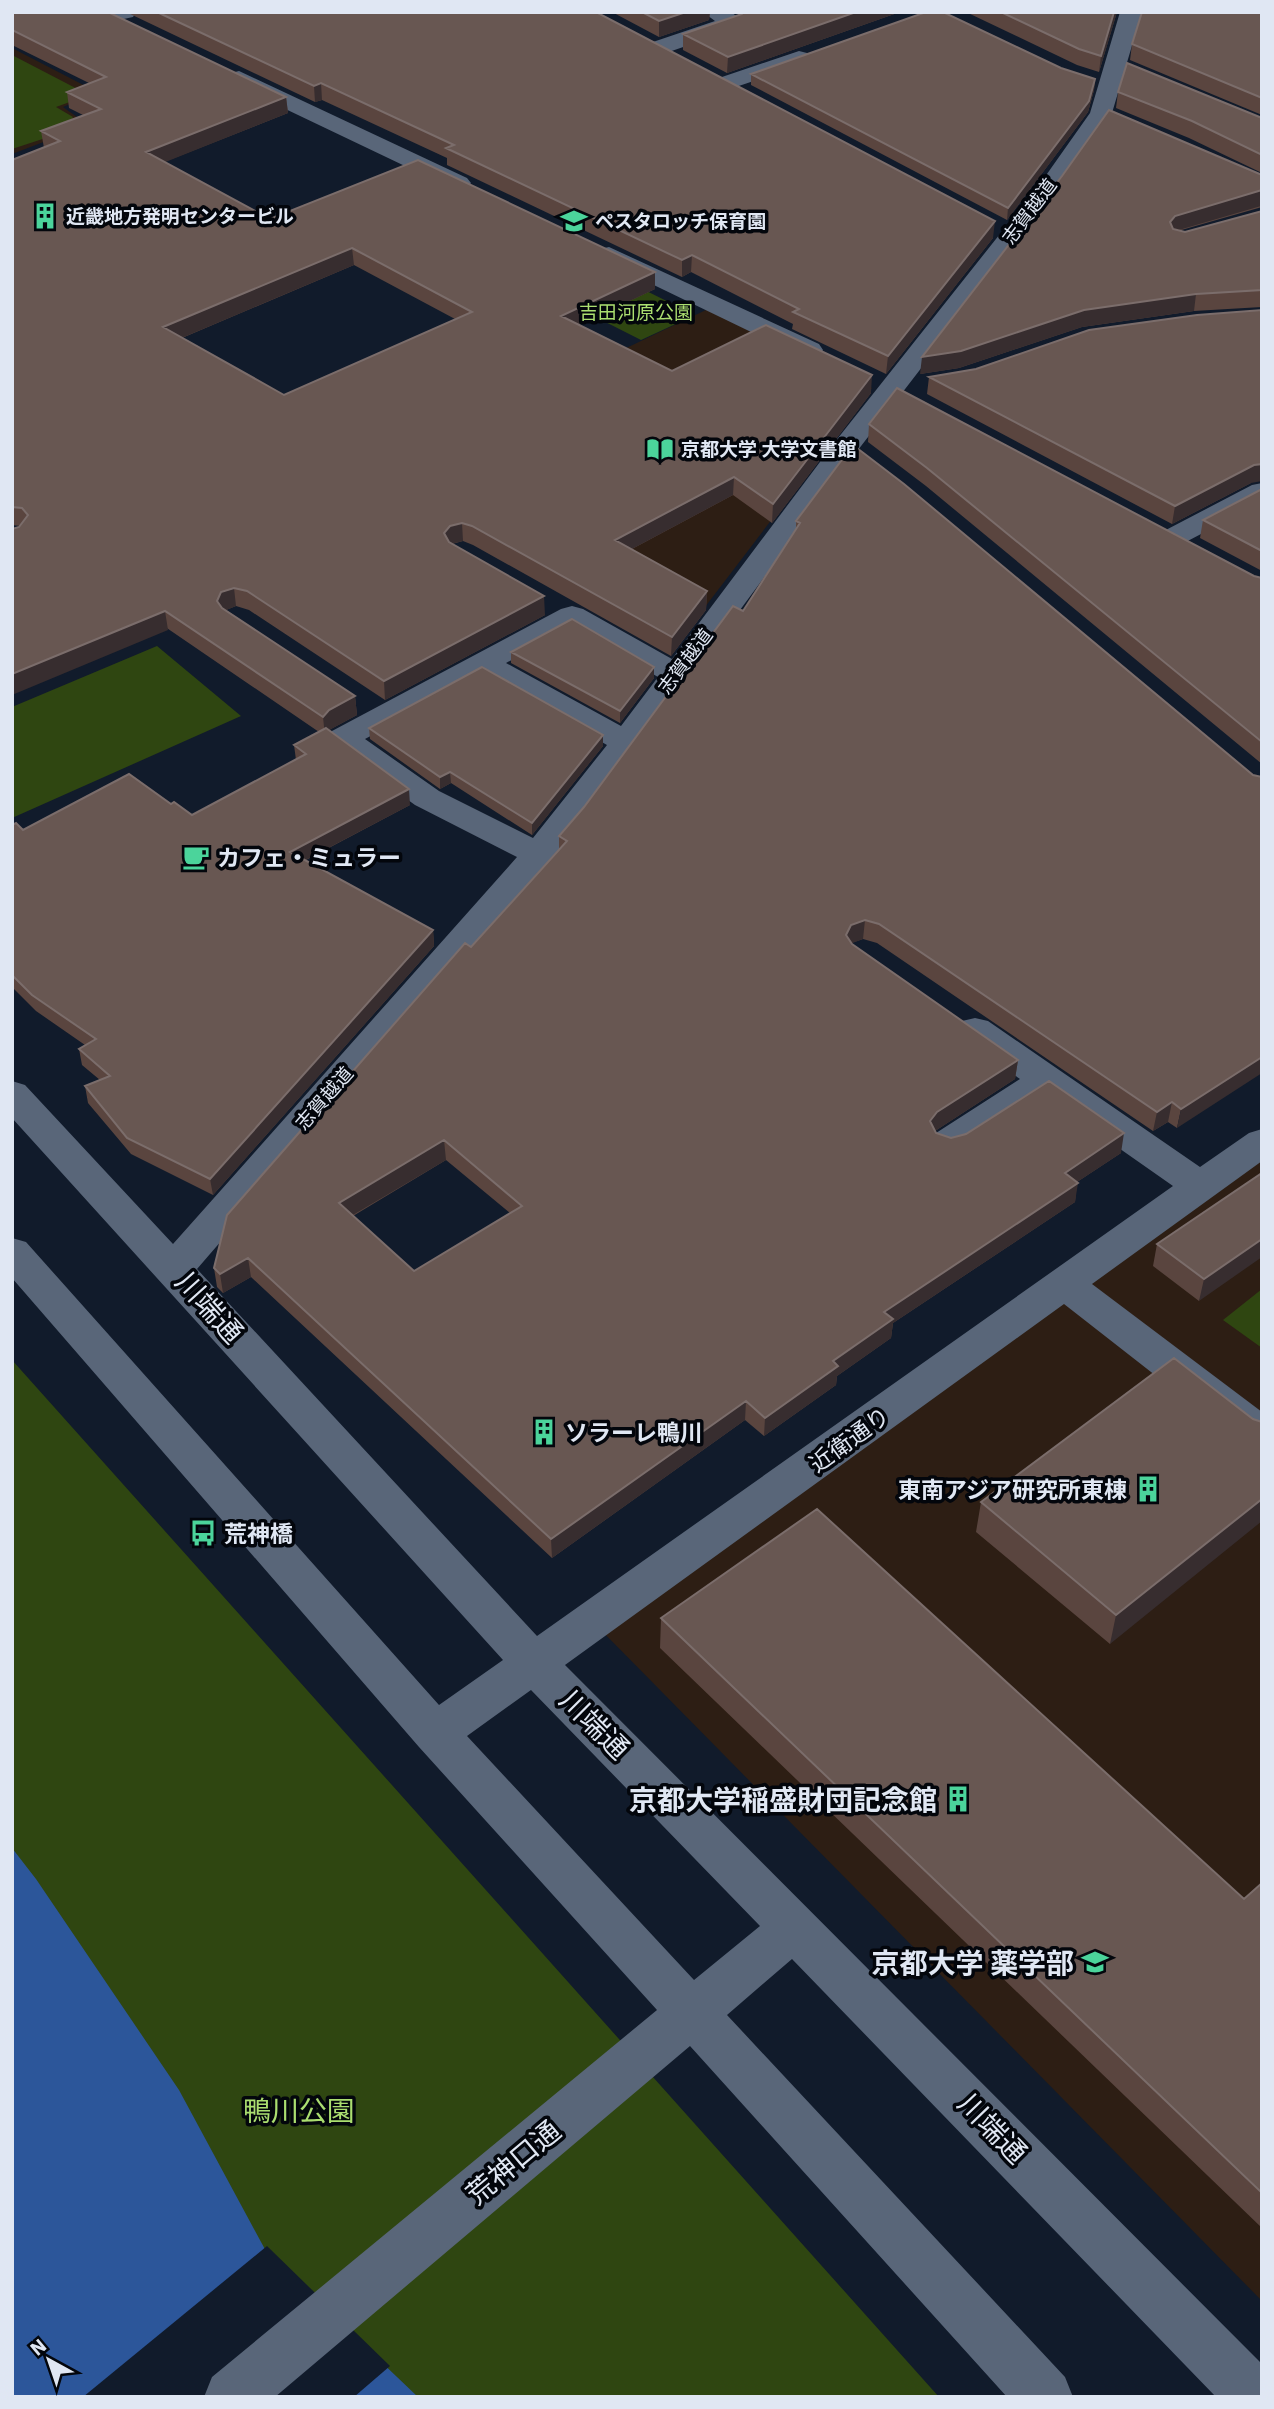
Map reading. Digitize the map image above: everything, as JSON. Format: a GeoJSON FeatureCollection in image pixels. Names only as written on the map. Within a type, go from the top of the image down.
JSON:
{"type":"FeatureCollection","features":[{"type":"Feature","properties":{"kind":"street"},"geometry":{"type":"LineString","coordinates":[[655,49],[733,22],[714,12]]}},
{"type":"Feature","properties":{"kind":"street","name":"志賀越道"},"geometry":{"type":"LineString","coordinates":[[174,1268],[570,817],[676,674],[859,452],[1000,229],[1113,90],[1130,12]]}},
{"type":"Feature","properties":{"kind":"street"},"geometry":{"type":"LineString","coordinates":[[633,37],[678,61]]}},
{"type":"Feature","properties":{"kind":"street"},"geometry":{"type":"LineString","coordinates":[[723,84],[814,53]]}},
{"type":"Feature","properties":{"kind":"street"},"geometry":{"type":"LineString","coordinates":[[211,65],[475,191]]}},
{"type":"Feature","properties":{"kind":"street"},"geometry":{"type":"LineString","coordinates":[[701,72],[748,97]]}},
{"type":"Feature","properties":{"kind":"street"},"geometry":{"type":"LineString","coordinates":[[588,244],[832,361]]}},
{"type":"Feature","properties":{"kind":"street"},"geometry":{"type":"LineString","coordinates":[[1172,538],[1262,491]]}},
{"type":"Feature","properties":{"kind":"street"},"geometry":{"type":"LineString","coordinates":[[538,854],[427,798],[344,737],[372,708],[483,663],[559,608],[676,674]]}},
{"type":"Feature","properties":{"kind":"street"},"geometry":{"type":"LineString","coordinates":[[483,663],[626,742]]}},
{"type":"Feature","properties":{"kind":"street"},"geometry":{"type":"LineString","coordinates":[[944,1009],[1200,1186]]}},
{"type":"Feature","properties":{"kind":"street"},"geometry":{"type":"LineString","coordinates":[[949,1142],[1046,1079]]}},
{"type":"Feature","properties":{"kind":"street","name":"川端通"},"geometry":{"type":"LineString","coordinates":[[12,1094],[535,1664],[1255,2397]]}},
{"type":"Feature","properties":{"kind":"street","name":"近衛通り"},"geometry":{"type":"LineString","coordinates":[[435,1733],[1262,1142]]}},
{"type":"Feature","properties":{"kind":"street"},"geometry":{"type":"LineString","coordinates":[[12,1252],[435,1733],[1045,2397]]}},
{"type":"Feature","properties":{"kind":"street"},"geometry":{"type":"LineString","coordinates":[[1065,1284],[1262,1435]]}},
{"type":"Feature","properties":{"kind":"street","name":"荒神口通"},"geometry":{"type":"LineString","coordinates":[[232,2397],[795,1927]]}},
{"type":"Feature","properties":{"kind":"shaded area"},"geometry":{"type":"Polygon","coordinates":[[[12,48],[97,92],[63,107],[77,117],[70,132],[12,154],[12,48]]]}},
{"type":"Feature","properties":{"kind":"shaded area"},"geometry":{"type":"Polygon","coordinates":[[[708,309],[872,388],[705,607],[419,447],[708,309]]]}},
{"type":"Feature","properties":{"kind":"shaded area","name":"京都大学 薬学部"},"geometry":{"type":"Polygon","coordinates":[[[1262,1142],[1262,2301],[593,1622],[1262,1142]]]}},
{"type":"Feature","properties":{"kind":"green space"},"geometry":{"type":"Polygon","coordinates":[[[12,55],[89,95],[56,107],[73,117],[64,132],[12,149],[12,55]]]}},
{"type":"Feature","properties":{"kind":"green space","name":"吉田河原公園"},"geometry":{"type":"Polygon","coordinates":[[[519,228],[695,315],[641,340],[465,251],[519,228]]]}},
{"type":"Feature","properties":{"kind":"green space"},"geometry":{"type":"Polygon","coordinates":[[[157,646],[241,716],[12,818],[12,707],[157,646]]]}},
{"type":"Feature","properties":{"kind":"green space"},"geometry":{"type":"Polygon","coordinates":[[[1262,1289],[1262,1348],[1223,1320],[1262,1289]]]}},
{"type":"Feature","properties":{"kind":"green space","name":"鴨川公園"},"geometry":{"type":"Polygon","coordinates":[[[12,1360],[939,2397],[12,2397],[12,1360]]]}},
{"type":"Feature","properties":{"kind":"water"},"geometry":{"type":"Polygon","coordinates":[[[12,1848],[36,1879],[179,2090],[267,2253],[418,2397],[12,2397],[12,1848]]]}},
{"type":"Feature","properties":{"kind":"pier"},"geometry":{"type":"Polygon","coordinates":[[[267,2246],[390,2366],[354,2397],[83,2397],[267,2246]]]}},
{"type":"Feature","properties":{"kind":"building"},"geometry":{"type":"Polygon","coordinates":[[[12,12],[108,12],[286,97],[146,152],[270,219],[418,160],[655,272],[561,316],[672,371],[766,325],[872,375],[773,504],[734,477],[615,540],[707,591],[672,637],[472,526],[462,523],[450,526],[444,533],[449,542],[544,596],[384,681],[247,591],[234,588],[221,592],[217,601],[222,608],[355,696],[329,710],[323,717],[165,611],[12,674],[12,529],[19,527],[28,515],[22,508],[12,507],[12,160],[60,141],[41,131],[101,109],[67,92],[106,77],[12,30],[12,12]],[[352,248],[163,327],[284,395],[472,312],[352,248]]]}},
{"type":"Feature","properties":{"kind":"building"},"geometry":{"type":"Polygon","coordinates":[[[157,12],[596,12],[995,221],[888,356],[793,312],[799,309],[692,255],[682,260],[446,148],[454,145],[321,83],[314,86],[157,12]]]}},
{"type":"Feature","properties":{"kind":"building"},"geometry":{"type":"Polygon","coordinates":[[[642,12],[686,12],[659,21],[642,12]]]}},
{"type":"Feature","properties":{"kind":"building"},"geometry":{"type":"Polygon","coordinates":[[[743,12],[856,12],[728,57],[683,34],[743,12]]]}},
{"type":"Feature","properties":{"kind":"building"},"geometry":{"type":"Polygon","coordinates":[[[926,12],[943,12],[1061,68],[1095,79],[1089,101],[1008,208],[751,74],[926,12]]]}},
{"type":"Feature","properties":{"kind":"building"},"geometry":{"type":"Polygon","coordinates":[[[1001,12],[1114,12],[1101,56],[1079,49],[1001,12]]]}},
{"type":"Feature","properties":{"kind":"building"},"geometry":{"type":"Polygon","coordinates":[[[1142,12],[1262,12],[1262,98],[1132,44],[1142,12]]]}},
{"type":"Feature","properties":{"kind":"building"},"geometry":{"type":"Polygon","coordinates":[[[1127,63],[1262,118],[1262,155],[1192,121],[1118,92],[1127,63]]]}},
{"type":"Feature","properties":{"kind":"building"},"geometry":{"type":"Polygon","coordinates":[[[1109,110],[1262,175],[1262,190],[1175,216],[1170,222],[1173,229],[1185,232],[1262,211],[1262,290],[1196,294],[1084,310],[961,351],[922,357],[1062,176],[1109,110]]]}},
{"type":"Feature","properties":{"kind":"building"},"geometry":{"type":"Polygon","coordinates":[[[1262,310],[1262,464],[1254,465],[1175,506],[929,377],[976,369],[1089,330],[1197,315],[1262,310]]]}},
{"type":"Feature","properties":{"kind":"building"},"geometry":{"type":"Polygon","coordinates":[[[897,388],[1262,578],[1262,742],[927,468],[869,424],[897,388]]]}},
{"type":"Feature","properties":{"kind":"building"},"geometry":{"type":"Polygon","coordinates":[[[853,445],[904,484],[1253,775],[1262,777],[1262,1057],[1181,1109],[1172,1102],[1157,1112],[879,924],[865,920],[851,925],[846,935],[852,944],[1018,1060],[937,1112],[930,1121],[936,1133],[951,1138],[966,1134],[1049,1081],[1124,1133],[1065,1173],[1078,1183],[884,1312],[893,1319],[833,1361],[838,1366],[765,1418],[746,1401],[551,1539],[248,1258],[220,1274],[214,1268],[227,1215],[465,943],[471,947],[567,841],[559,836],[584,807],[733,606],[743,611],[800,523],[796,521],[853,445]],[[444,1140],[339,1203],[414,1271],[522,1206],[444,1140]]]}},
{"type":"Feature","properties":{"kind":"building"},"geometry":{"type":"Polygon","coordinates":[[[1262,489],[1262,551],[1203,520],[1262,489]]]}},
{"type":"Feature","properties":{"kind":"building"},"geometry":{"type":"Polygon","coordinates":[[[572,619],[654,667],[620,711],[511,652],[572,619]]]}},
{"type":"Feature","properties":{"kind":"building"},"geometry":{"type":"Polygon","coordinates":[[[482,667],[603,735],[532,823],[450,772],[440,777],[369,728],[482,667]]]}},
{"type":"Feature","properties":{"kind":"building"},"geometry":{"type":"Polygon","coordinates":[[[326,728],[409,789],[290,852],[433,930],[210,1179],[127,1138],[85,1086],[110,1076],[79,1049],[96,1039],[32,995],[12,975],[12,825],[16,823],[23,830],[129,774],[171,804],[174,802],[192,815],[306,754],[294,745],[326,728]]]}},
{"type":"Feature","properties":{"kind":"building"},"geometry":{"type":"Polygon","coordinates":[[[1262,1173],[1262,1239],[1204,1279],[1157,1244],[1262,1173]]]}},
{"type":"Feature","properties":{"kind":"building","name":"東南アジア研究所東棟"},"geometry":{"type":"Polygon","coordinates":[[[1174,1358],[1253,1419],[1262,1422],[1262,1499],[1116,1615],[981,1502],[1174,1358]]]}},
{"type":"Feature","properties":{"kind":"building","name":"京都大学稲盛財団記念館"},"geometry":{"type":"Polygon","coordinates":[[[817,1509],[1244,1899],[1262,1883],[1262,2193],[661,1618],[817,1509]]]}},
{"type":"Feature","properties":{"kind":"place","name":"近畿地方発明センタービル"},"geometry":{"type":"Point","coordinates":[45,216]}},
{"type":"Feature","properties":{"kind":"place","name":"ペスタロッチ保育園"},"geometry":{"type":"Point","coordinates":[574,221]}},
{"type":"Feature","properties":{"kind":"place","name":"京都大学 大学文書館"},"geometry":{"type":"Point","coordinates":[660,449]}},
{"type":"Feature","properties":{"kind":"place","name":"カフェ・ミュラー"},"geometry":{"type":"Point","coordinates":[196,857]}},
{"type":"Feature","properties":{"kind":"place","name":"ソラーレ鴨川"},"geometry":{"type":"Point","coordinates":[544,1432]}},
{"type":"Feature","properties":{"kind":"place","name":"東南アジア研究所東棟"},"geometry":{"type":"Point","coordinates":[1148,1489]}},
{"type":"Feature","properties":{"kind":"place","name":"荒神橋"},"geometry":{"type":"Point","coordinates":[203,1533]}},
{"type":"Feature","properties":{"kind":"place","name":"京都大学稲盛財団記念館"},"geometry":{"type":"Point","coordinates":[958,1799]}},
{"type":"Feature","properties":{"kind":"place","name":"京都大学 薬学部"},"geometry":{"type":"Point","coordinates":[1095,1962]}}]}
